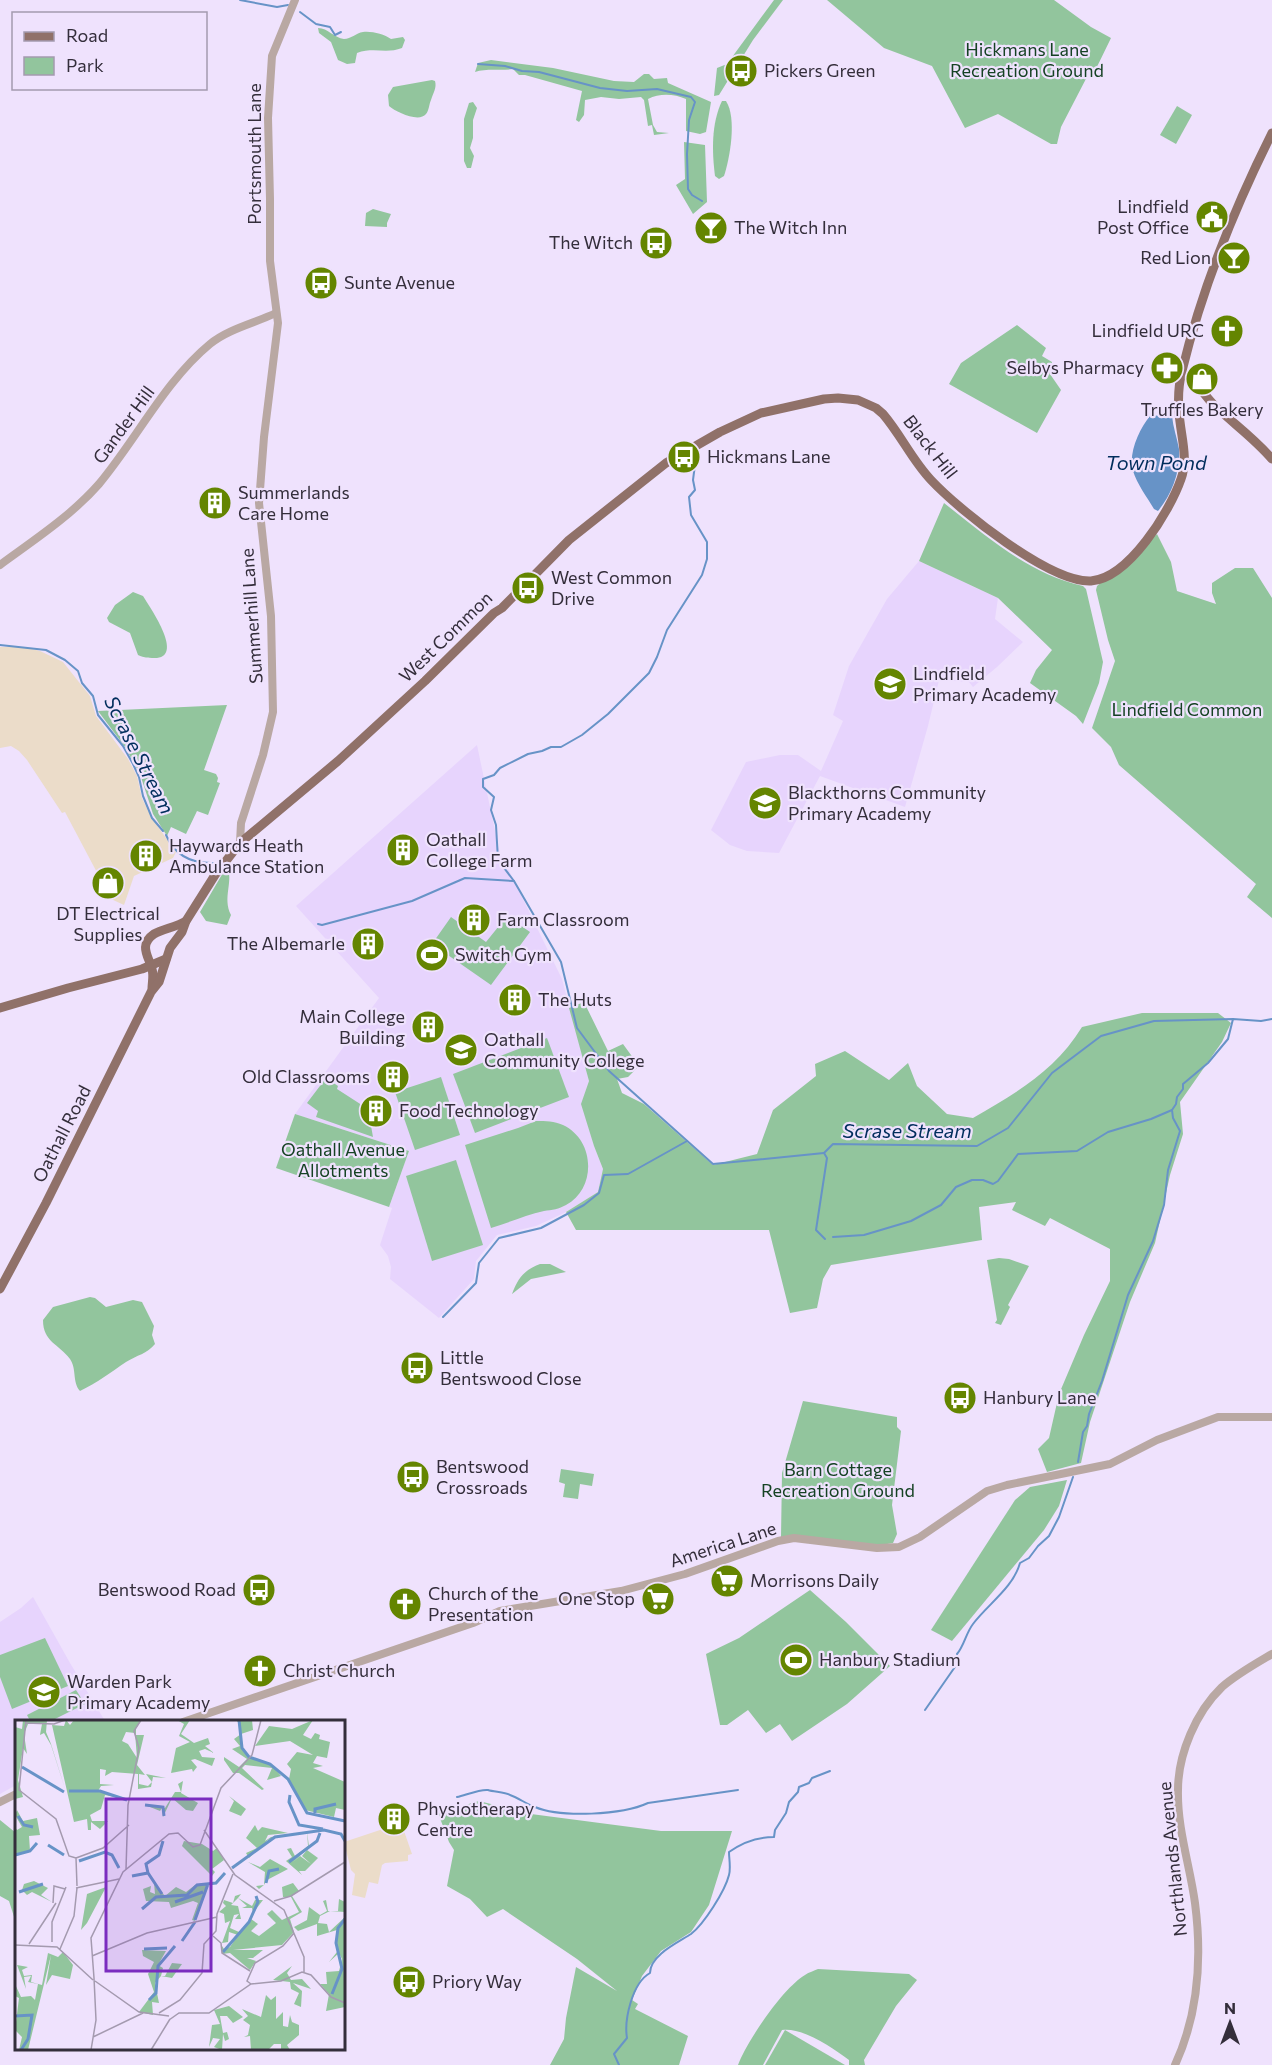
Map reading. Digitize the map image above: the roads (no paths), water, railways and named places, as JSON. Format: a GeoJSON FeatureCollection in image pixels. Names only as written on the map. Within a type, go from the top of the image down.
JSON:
{"type":"FeatureCollection","features":[{"type":"Feature","properties":{"kind":"main road"},"geometry":{"type":"LineString","coordinates":[[1272,133],[1223,241],[1208,282],[1181,374],[1188,376],[1215,406],[1255,440],[1272,459]]}},
{"type":"Feature","properties":{"kind":"main road","name":"Black Hill"},"geometry":{"type":"LineString","coordinates":[[761,413],[831,398],[848,398],[868,403],[883,414],[918,465],[958,505],[1030,557],[1058,573],[1090,581],[1109,574],[1125,563],[1141,547],[1156,528],[1182,478],[1185,447],[1179,410],[1181,374]]}},
{"type":"Feature","properties":{"kind":"main road","name":"West Common"},"geometry":{"type":"LineString","coordinates":[[153,960],[170,948],[182,932],[186,921],[215,874],[240,843],[390,713],[502,608],[568,540],[666,463],[704,440],[761,413]]}},
{"type":"Feature","properties":{"kind":"main road"},"geometry":{"type":"LineString","coordinates":[[152,988],[153,960],[148,942],[151,937],[160,932],[186,921]]}},
{"type":"Feature","properties":{"kind":"main road"},"geometry":{"type":"LineString","coordinates":[[160,932],[169,937],[170,948]]}},
{"type":"Feature","properties":{"kind":"main road"},"geometry":{"type":"LineString","coordinates":[[0,1008],[134,970],[153,960]]}},
{"type":"Feature","properties":{"kind":"main road","name":"Oathall Road"},"geometry":{"type":"LineString","coordinates":[[0,1289],[42,1212],[152,988],[159,982],[153,960]]}},
{"type":"Feature","properties":{"kind":"main road"},"geometry":{"type":"LineString","coordinates":[[134,970],[147,975],[152,988]]}},
{"type":"Feature","properties":{"kind":"street","name":"Portsmouth Lane"},"geometry":{"type":"LineString","coordinates":[[276,312],[270,261],[269,90],[272,56],[295,0]]}},
{"type":"Feature","properties":{"kind":"street","name":"Gander Hill"},"geometry":{"type":"LineString","coordinates":[[0,565],[85,499],[161,400],[204,349],[222,336],[276,312]]}},
{"type":"Feature","properties":{"kind":"street","name":"Summerhill Lane"},"geometry":{"type":"LineString","coordinates":[[240,843],[241,823],[263,755],[273,712],[271,616],[260,523],[259,487],[278,335],[276,312]]}},
{"type":"Feature","properties":{"kind":"street","name":"America Lane"},"geometry":{"type":"LineString","coordinates":[[189,1720],[473,1623],[500,1611],[621,1591],[685,1574],[778,1541],[794,1538],[877,1548],[899,1547],[920,1538],[987,1491],[1110,1464],[1157,1440],[1218,1417],[1272,1417]]}},
{"type":"Feature","properties":{"kind":"street","name":"Northlands Avenue"},"geometry":{"type":"LineString","coordinates":[[1175,2065],[1191,2016],[1197,1983],[1198,1949],[1195,1905],[1180,1820],[1179,1769],[1185,1745],[1197,1722],[1221,1688],[1272,1654]]}},
{"type":"Feature","properties":{"kind":"street"},"geometry":{"type":"LineString","coordinates":[[0,1802],[15,1794]]}},
{"type":"Feature","properties":{"kind":"water","name":"Town Pond"},"geometry":{"type":"Polygon","coordinates":[[[1150,416],[1172,416],[1179,449],[1179,465],[1167,497],[1158,511],[1154,509],[1137,481],[1133,471],[1132,457],[1138,435],[1150,416]]]}},
{"type":"Feature","properties":{"kind":"waterway"},"geometry":{"type":"LineString","coordinates":[[240,0],[277,7],[288,5]]}},
{"type":"Feature","properties":{"kind":"waterway"},"geometry":{"type":"LineString","coordinates":[[300,12],[316,24],[330,27],[335,35],[341,32]]}},
{"type":"Feature","properties":{"kind":"waterway"},"geometry":{"type":"LineString","coordinates":[[478,64],[539,72],[600,88],[627,91],[657,89],[691,97],[695,102],[689,120],[688,189],[692,195],[702,201]]}},
{"type":"Feature","properties":{"kind":"waterway"},"geometry":{"type":"LineString","coordinates":[[514,881],[498,860],[496,825],[491,810],[494,797],[483,787],[483,779],[494,775],[500,768],[528,754],[551,747],[561,747],[582,735],[608,714],[649,673],[667,630],[702,575],[707,559],[707,542],[691,515],[689,497],[695,490],[693,480],[695,453]]}},
{"type":"Feature","properties":{"kind":"waterway","name":"Scrase Stream"},"geometry":{"type":"LineString","coordinates":[[0,645],[46,650],[65,660],[78,671],[82,683],[93,696],[98,715],[123,746],[133,764],[152,818],[163,831]]}},
{"type":"Feature","properties":{"kind":"waterway","name":"Scrase Stream"},"geometry":{"type":"LineString","coordinates":[[166,835],[174,848],[186,857],[199,862],[215,863]]}},
{"type":"Feature","properties":{"kind":"waterway","name":"Scrase Stream"},"geometry":{"type":"LineString","coordinates":[[318,924],[322,925],[412,901],[465,878],[514,881],[561,962],[577,1028],[609,1071],[713,1164],[824,1153]]}},
{"type":"Feature","properties":{"kind":"waterway","name":"Scrase Stream"},"geometry":{"type":"LineString","coordinates":[[824,1153],[833,1144],[977,1146],[1008,1128],[1052,1073],[1101,1036],[1154,1021],[1233,1019],[1261,1021],[1272,1019]]}},
{"type":"Feature","properties":{"kind":"waterway"},"geometry":{"type":"LineString","coordinates":[[833,1237],[864,1235],[911,1221],[941,1205],[956,1187],[972,1180],[983,1180],[993,1184],[998,1181],[1018,1154],[1077,1151],[1108,1132],[1172,1110],[1183,1089],[1183,1084],[1208,1063],[1228,1039],[1233,1019]]}},
{"type":"Feature","properties":{"kind":"waterway"},"geometry":{"type":"LineString","coordinates":[[1078,1462],[1083,1432],[1102,1381],[1128,1295],[1153,1241],[1164,1205],[1168,1170],[1180,1131],[1173,1118],[1172,1110]]}},
{"type":"Feature","properties":{"kind":"waterway"},"geometry":{"type":"LineString","coordinates":[[443,1317],[476,1283],[479,1263],[499,1238],[541,1228],[584,1205],[599,1193],[604,1175],[628,1174],[687,1141]]}},
{"type":"Feature","properties":{"kind":"waterway"},"geometry":{"type":"LineString","coordinates":[[824,1153],[827,1158],[816,1230],[825,1239]]}},
{"type":"Feature","properties":{"kind":"waterway"},"geometry":{"type":"LineString","coordinates":[[925,1710],[957,1664],[957,1654],[973,1624],[1006,1588],[1020,1563],[1029,1558],[1049,1536],[1059,1517],[1073,1477]]}},
{"type":"Feature","properties":{"kind":"waterway"},"geometry":{"type":"LineString","coordinates":[[619,2065],[614,2054],[627,2038],[628,2012],[638,1985],[650,1973],[655,1960],[691,1934],[713,1907],[729,1875],[729,1852],[750,1841],[774,1837],[775,1830],[799,1787],[809,1783],[812,1778],[830,1771]]}},
{"type":"Feature","properties":{"kind":"waterway"},"geometry":{"type":"LineString","coordinates":[[457,1797],[488,1790],[508,1794],[546,1810],[592,1814],[738,1790]]}},
{"type":"Feature","properties":{"kind":"place","name":"Pickers Green"},"geometry":{"type":"Point","coordinates":[741,71]}},
{"type":"Feature","properties":{"kind":"place","name":"Lindfield Post Office"},"geometry":{"type":"Point","coordinates":[1212,217]}},
{"type":"Feature","properties":{"kind":"place","name":"The Witch Inn"},"geometry":{"type":"Point","coordinates":[711,228]}},
{"type":"Feature","properties":{"kind":"place","name":"The Witch"},"geometry":{"type":"Point","coordinates":[656,243]}},
{"type":"Feature","properties":{"kind":"place","name":"Red Lion"},"geometry":{"type":"Point","coordinates":[1234,258]}},
{"type":"Feature","properties":{"kind":"place","name":"Sunte Avenue"},"geometry":{"type":"Point","coordinates":[321,283]}},
{"type":"Feature","properties":{"kind":"place","name":"Lindfield URC"},"geometry":{"type":"Point","coordinates":[1227,331]}},
{"type":"Feature","properties":{"kind":"place","name":"Selbys Pharmacy"},"geometry":{"type":"Point","coordinates":[1167,368]}},
{"type":"Feature","properties":{"kind":"place","name":"Truffles Bakery"},"geometry":{"type":"Point","coordinates":[1202,379]}},
{"type":"Feature","properties":{"kind":"place","name":"Hickmans Lane"},"geometry":{"type":"Point","coordinates":[684,457]}},
{"type":"Feature","properties":{"kind":"place","name":"Summerlands Care Home"},"geometry":{"type":"Point","coordinates":[215,503]}},
{"type":"Feature","properties":{"kind":"place","name":"West Common Drive"},"geometry":{"type":"Point","coordinates":[528,588]}},
{"type":"Feature","properties":{"kind":"place","name":"Lindfield Primary Academy"},"geometry":{"type":"Point","coordinates":[890,684]}},
{"type":"Feature","properties":{"kind":"place","name":"Blackthorns Community Primary Academy"},"geometry":{"type":"Point","coordinates":[765,803]}},
{"type":"Feature","properties":{"kind":"place","name":"Oathall College Farm"},"geometry":{"type":"Point","coordinates":[403,850]}},
{"type":"Feature","properties":{"kind":"place","name":"Haywards Heath Ambulance Station"},"geometry":{"type":"Point","coordinates":[146,856]}},
{"type":"Feature","properties":{"kind":"place","name":"DT Electrical Supplies"},"geometry":{"type":"Point","coordinates":[108,883]}},
{"type":"Feature","properties":{"kind":"place","name":"Farm Classroom"},"geometry":{"type":"Point","coordinates":[474,920]}},
{"type":"Feature","properties":{"kind":"place","name":"The Albemarle"},"geometry":{"type":"Point","coordinates":[368,944]}},
{"type":"Feature","properties":{"kind":"place","name":"Switch Gym"},"geometry":{"type":"Point","coordinates":[432,955]}},
{"type":"Feature","properties":{"kind":"place","name":"The Huts"},"geometry":{"type":"Point","coordinates":[515,1000]}},
{"type":"Feature","properties":{"kind":"place","name":"Main College Building"},"geometry":{"type":"Point","coordinates":[428,1027]}},
{"type":"Feature","properties":{"kind":"place","name":"Oathall Community College"},"geometry":{"type":"Point","coordinates":[461,1050]}},
{"type":"Feature","properties":{"kind":"place","name":"Old Classrooms"},"geometry":{"type":"Point","coordinates":[393,1077]}},
{"type":"Feature","properties":{"kind":"place","name":"Food Technology"},"geometry":{"type":"Point","coordinates":[376,1111]}},
{"type":"Feature","properties":{"kind":"place","name":"Little Bentswood Close"},"geometry":{"type":"Point","coordinates":[417,1368]}},
{"type":"Feature","properties":{"kind":"place","name":"Hanbury Lane"},"geometry":{"type":"Point","coordinates":[960,1398]}},
{"type":"Feature","properties":{"kind":"place","name":"Bentswood Crossroads"},"geometry":{"type":"Point","coordinates":[413,1477]}},
{"type":"Feature","properties":{"kind":"place","name":"Morrisons Daily"},"geometry":{"type":"Point","coordinates":[727,1581]}},
{"type":"Feature","properties":{"kind":"place","name":"Bentswood Road"},"geometry":{"type":"Point","coordinates":[259,1590]}},
{"type":"Feature","properties":{"kind":"place","name":"One Stop"},"geometry":{"type":"Point","coordinates":[658,1599]}},
{"type":"Feature","properties":{"kind":"place","name":"Church of the Presentation"},"geometry":{"type":"Point","coordinates":[405,1604]}},
{"type":"Feature","properties":{"kind":"place","name":"Hanbury Stadium"},"geometry":{"type":"Point","coordinates":[796,1660]}},
{"type":"Feature","properties":{"kind":"place","name":"Christ Church"},"geometry":{"type":"Point","coordinates":[260,1671]}},
{"type":"Feature","properties":{"kind":"place","name":"Warden Park Primary Academy"},"geometry":{"type":"Point","coordinates":[44,1692]}},
{"type":"Feature","properties":{"kind":"place","name":"Physiotherapy Centre"},"geometry":{"type":"Point","coordinates":[394,1819]}},
{"type":"Feature","properties":{"kind":"place","name":"Priory Way"},"geometry":{"type":"Point","coordinates":[409,1982]}},
{"type":"Feature","properties":{"kind":"park label","name":"Hickmans Lane Recreation Ground"},"geometry":{"type":"Point","coordinates":[1027,60]}},
{"type":"Feature","properties":{"kind":"park label","name":"Lindfield Common"},"geometry":{"type":"Point","coordinates":[1187,710]}},
{"type":"Feature","properties":{"kind":"park label","name":"Oathall Avenue Allotments"},"geometry":{"type":"Point","coordinates":[343,1160]}},
{"type":"Feature","properties":{"kind":"park label","name":"Barn Cottage Recreation Ground"},"geometry":{"type":"Point","coordinates":[838,1480]}}]}
